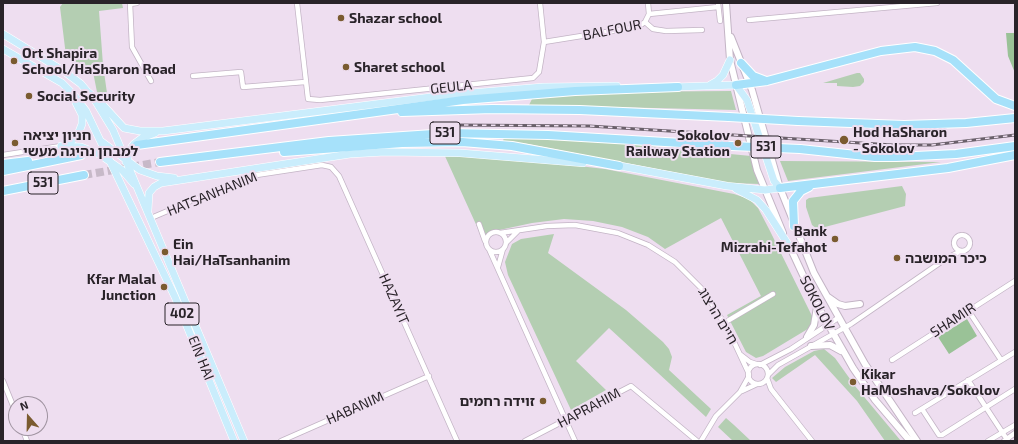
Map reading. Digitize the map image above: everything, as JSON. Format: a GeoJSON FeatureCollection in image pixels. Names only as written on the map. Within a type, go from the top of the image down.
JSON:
{"type":"FeatureCollection","features":[{"type":"Feature","properties":{"kind":"highway"},"geometry":{"type":"LineString","coordinates":[[736,85],[766,81],[881,51],[915,47],[935,51],[953,60],[996,99],[1015,106]]}},
{"type":"Feature","properties":{"kind":"highway"},"geometry":{"type":"LineString","coordinates":[[740,63],[753,76],[766,81]]}},
{"type":"Feature","properties":{"kind":"highway"},"geometry":{"type":"LineString","coordinates":[[333,117],[463,100],[581,90],[678,87]]}},
{"type":"Feature","properties":{"kind":"highway","name":"531"},"geometry":{"type":"LineString","coordinates":[[137,145],[333,117],[424,111],[580,110],[729,117],[798,122],[917,125],[1015,118]]}},
{"type":"Feature","properties":{"kind":"highway","name":"531"},"geometry":{"type":"LineString","coordinates":[[619,166],[512,146],[436,142],[160,162],[329,141],[448,133],[548,135],[800,149],[875,157],[950,155],[1015,146]]}},
{"type":"Feature","properties":{"kind":"highway","name":"531"},"geometry":{"type":"LineString","coordinates":[[3,171],[81,155]]}},
{"type":"Feature","properties":{"kind":"highway"},"geometry":{"type":"LineString","coordinates":[[780,188],[948,168],[1015,155]]}},
{"type":"Feature","properties":{"kind":"highway"},"geometry":{"type":"LineString","coordinates":[[3,164],[64,158]]}},
{"type":"Feature","properties":{"kind":"highway","name":"531"},"geometry":{"type":"LineString","coordinates":[[3,190],[84,175]]}},
{"type":"Feature","properties":{"kind":"highway"},"geometry":{"type":"LineString","coordinates":[[794,226],[792,206],[796,195],[806,188],[820,183]]}},
{"type":"Feature","properties":{"kind":"main road","name":"SOKOLOV"},"geometry":{"type":"LineString","coordinates":[[726,3],[730,60],[757,170],[765,190],[827,324],[869,393],[910,441]]}},
{"type":"Feature","properties":{"kind":"main road","name":"SOKOLOV"},"geometry":{"type":"LineString","coordinates":[[729,32],[740,63],[750,84],[780,188],[814,273],[838,318],[887,399],[917,441]]}},
{"type":"Feature","properties":{"kind":"main road","name":"402"},"geometry":{"type":"LineString","coordinates":[[3,34],[70,75],[88,92],[113,130],[139,189]]}},
{"type":"Feature","properties":{"kind":"main road","name":"402"},"geometry":{"type":"LineString","coordinates":[[3,49],[62,83],[84,107],[121,182]]}},
{"type":"Feature","properties":{"kind":"main road"},"geometry":{"type":"LineString","coordinates":[[706,86],[720,78],[730,60]]}},
{"type":"Feature","properties":{"kind":"main road"},"geometry":{"type":"LineString","coordinates":[[61,146],[71,142],[77,137],[82,120],[79,107],[62,83]]}},
{"type":"Feature","properties":{"kind":"main road"},"geometry":{"type":"LineString","coordinates":[[88,92],[127,129],[162,130],[411,99],[543,86],[678,87],[736,85],[747,100],[774,181],[780,188]]}},
{"type":"Feature","properties":{"kind":"main road"},"geometry":{"type":"LineString","coordinates":[[121,182],[122,170],[131,148],[138,140],[162,130]]}},
{"type":"Feature","properties":{"kind":"main road"},"geometry":{"type":"LineString","coordinates":[[101,141],[126,161],[151,174],[186,179]]}},
{"type":"Feature","properties":{"kind":"main road"},"geometry":{"type":"LineString","coordinates":[[61,146],[75,146],[90,150],[122,170],[139,189]]}},
{"type":"Feature","properties":{"kind":"main road"},"geometry":{"type":"LineString","coordinates":[[148,210],[150,193],[154,187],[161,183],[319,157],[372,152],[492,155],[619,166],[727,186],[765,190],[780,188]]}},
{"type":"Feature","properties":{"kind":"main road","name":"EIN HAI"},"geometry":{"type":"LineString","coordinates":[[121,182],[184,317],[234,441]]}},
{"type":"Feature","properties":{"kind":"main road"},"geometry":{"type":"LineString","coordinates":[[727,186],[745,192],[757,200],[771,218],[791,249]]}},
{"type":"Feature","properties":{"kind":"main road","name":"EIN HAI"},"geometry":{"type":"LineString","coordinates":[[139,189],[244,441]]}},
{"type":"Feature","properties":{"kind":"main road"},"geometry":{"type":"LineString","coordinates":[[826,295],[838,304],[845,306],[860,304]]}},
{"type":"Feature","properties":{"kind":"main road"},"geometry":{"type":"LineString","coordinates":[[807,337],[816,320],[816,303]]}},
{"type":"Feature","properties":{"kind":"main road"},"geometry":{"type":"LineString","coordinates":[[810,346],[830,345],[844,353]]}},
{"type":"Feature","properties":{"kind":"street"},"geometry":{"type":"LineString","coordinates":[[137,3],[130,3],[132,47],[151,80]]}},
{"type":"Feature","properties":{"kind":"street"},"geometry":{"type":"LineString","coordinates":[[194,76],[241,72],[243,88],[305,82],[297,3]]}},
{"type":"Feature","properties":{"kind":"street","name":"GEULA"},"geometry":{"type":"LineString","coordinates":[[305,82],[308,99],[320,100],[533,78],[539,72],[544,42],[540,3]]}},
{"type":"Feature","properties":{"kind":"street"},"geometry":{"type":"LineString","coordinates":[[645,22],[649,14],[648,3]]}},
{"type":"Feature","properties":{"kind":"street"},"geometry":{"type":"LineString","coordinates":[[749,20],[937,3]]}},
{"type":"Feature","properties":{"kind":"street"},"geometry":{"type":"LineString","coordinates":[[718,5],[720,21]]}},
{"type":"Feature","properties":{"kind":"street","name":"BALFOUR"},"geometry":{"type":"LineString","coordinates":[[649,14],[718,5]]}},
{"type":"Feature","properties":{"kind":"street","name":"BALFOUR"},"geometry":{"type":"LineString","coordinates":[[544,42],[638,27],[645,22],[653,29],[666,31],[702,30]]}},
{"type":"Feature","properties":{"kind":"street"},"geometry":{"type":"LineString","coordinates":[[3,155],[61,146]]}},
{"type":"Feature","properties":{"kind":"street","name":"HATSANHANIM"},"geometry":{"type":"LineString","coordinates":[[151,218],[250,176],[322,165]]}},
{"type":"Feature","properties":{"kind":"street","name":"HAZAYIT"},"geometry":{"type":"LineString","coordinates":[[322,165],[332,167],[339,176],[457,441]]}},
{"type":"Feature","properties":{"kind":"street"},"geometry":{"type":"LineString","coordinates":[[506,243],[505,237],[479,224],[488,249],[567,421],[574,441]]}},
{"type":"Feature","properties":{"kind":"street","name":"חיים הרצוג"},"geometry":{"type":"LineString","coordinates":[[497,232],[560,225],[586,226],[618,233],[643,243],[668,258],[687,273],[703,290],[724,323],[749,375]]}},
{"type":"Feature","properties":{"kind":"street"},"geometry":{"type":"LineString","coordinates":[[499,272],[498,264],[503,249],[506,243],[519,230]]}},
{"type":"Feature","properties":{"kind":"street"},"geometry":{"type":"LineString","coordinates":[[486,242],[488,236],[497,232]]}},
{"type":"Feature","properties":{"kind":"street"},"geometry":{"type":"LineString","coordinates":[[488,249],[497,252],[503,249]]}},
{"type":"Feature","properties":{"kind":"street"},"geometry":{"type":"LineString","coordinates":[[740,392],[764,382],[778,365],[844,328],[947,258],[961,251]]}},
{"type":"Feature","properties":{"kind":"street","name":"SHAMIR"},"geometry":{"type":"LineString","coordinates":[[892,360],[1015,281]]}},
{"type":"Feature","properties":{"kind":"street"},"geometry":{"type":"LineString","coordinates":[[724,323],[773,294]]}},
{"type":"Feature","properties":{"kind":"street"},"geometry":{"type":"LineString","coordinates":[[968,310],[1001,360]]}},
{"type":"Feature","properties":{"kind":"street"},"geometry":{"type":"LineString","coordinates":[[701,441],[716,416],[740,392],[751,368],[791,348],[838,318]]}},
{"type":"Feature","properties":{"kind":"street"},"geometry":{"type":"LineString","coordinates":[[915,413],[1015,352]]}},
{"type":"Feature","properties":{"kind":"street"},"geometry":{"type":"LineString","coordinates":[[740,354],[750,362],[766,369],[773,393]]}},
{"type":"Feature","properties":{"kind":"street"},"geometry":{"type":"LineString","coordinates":[[749,375],[750,380],[773,393],[812,441]]}},
{"type":"Feature","properties":{"kind":"street","name":"HABANIM"},"geometry":{"type":"LineString","coordinates":[[281,441],[428,376]]}},
{"type":"Feature","properties":{"kind":"street"},"geometry":{"type":"LineString","coordinates":[[968,380],[1007,440],[1015,433]]}},
{"type":"Feature","properties":{"kind":"street"},"geometry":{"type":"LineString","coordinates":[[3,381],[9,396]]}},
{"type":"Feature","properties":{"kind":"street","name":"HAPRAHIM"},"geometry":{"type":"LineString","coordinates":[[525,441],[567,421],[631,386],[698,441]]}},
{"type":"Feature","properties":{"kind":"street"},"geometry":{"type":"LineString","coordinates":[[922,409],[939,435],[942,435],[1015,389]]}},
{"type":"Feature","properties":{"kind":"street"},"geometry":{"type":"LineString","coordinates":[[988,441],[1015,425]]}},
{"type":"Feature","properties":{"kind":"green space"},"geometry":{"type":"Polygon","coordinates":[[[63,3],[122,3],[123,8],[99,11],[103,65],[108,100],[97,92],[93,72],[66,56],[60,7],[63,3]]]}},
{"type":"Feature","properties":{"kind":"green space"},"geometry":{"type":"Polygon","coordinates":[[[1006,33],[1015,33],[1015,73],[1008,56],[1006,33]]]}},
{"type":"Feature","properties":{"kind":"green space"},"geometry":{"type":"Polygon","coordinates":[[[860,73],[864,79],[864,82],[860,86],[837,86],[837,83],[823,83],[860,73]]]}},
{"type":"Feature","properties":{"kind":"green space"},"geometry":{"type":"Polygon","coordinates":[[[731,91],[736,110],[529,105],[532,99],[569,95],[613,92],[731,91]]]}},
{"type":"Feature","properties":{"kind":"green space"},"geometry":{"type":"Polygon","coordinates":[[[504,137],[616,143],[751,156],[760,184],[729,183],[528,144],[503,141],[504,137]]]}},
{"type":"Feature","properties":{"kind":"green space"},"geometry":{"type":"Polygon","coordinates":[[[444,154],[501,157],[605,169],[734,194],[749,199],[758,208],[769,229],[812,316],[813,323],[811,327],[763,356],[756,358],[746,352],[727,315],[761,296],[721,218],[665,249],[648,237],[622,227],[593,221],[564,219],[532,223],[490,232],[484,242],[444,154]]]}},
{"type":"Feature","properties":{"kind":"green space"},"geometry":{"type":"Polygon","coordinates":[[[780,161],[941,162],[788,181],[780,161]]]}},
{"type":"Feature","properties":{"kind":"green space"},"geometry":{"type":"Polygon","coordinates":[[[902,186],[906,194],[905,206],[817,229],[812,225],[806,207],[806,200],[809,198],[902,186]]]}},
{"type":"Feature","properties":{"kind":"green space"},"geometry":{"type":"Polygon","coordinates":[[[554,234],[548,253],[626,310],[663,342],[669,349],[672,357],[669,370],[711,409],[706,417],[609,328],[576,361],[606,390],[571,410],[508,275],[505,262],[512,244],[521,239],[554,234]]]}},
{"type":"Feature","properties":{"kind":"green space"},"geometry":{"type":"Polygon","coordinates":[[[967,319],[977,336],[949,354],[938,337],[967,319]]]}},
{"type":"Feature","properties":{"kind":"green space"},"geometry":{"type":"Polygon","coordinates":[[[824,349],[835,358],[855,386],[901,441],[885,441],[857,401],[815,355],[776,382],[772,378],[785,367],[814,351],[824,349]]]}},
{"type":"Feature","properties":{"kind":"green space"},"geometry":{"type":"Polygon","coordinates":[[[726,418],[751,441],[733,441],[718,427],[726,418]]]}},
{"type":"Feature","properties":{"kind":"tunnel"},"geometry":{"type":"LineString","coordinates":[[84,175],[160,162]]}},
{"type":"Feature","properties":{"kind":"railway"},"geometry":{"type":"LineString","coordinates":[[455,125],[589,126],[893,145],[932,145],[1015,135]]}},
{"type":"Feature","properties":{"kind":"place","name":"Shazar school"},"geometry":{"type":"Point","coordinates":[341,18]}},
{"type":"Feature","properties":{"kind":"place","name":"Ort Shapira School/HaSharon Road"},"geometry":{"type":"Point","coordinates":[14,61]}},
{"type":"Feature","properties":{"kind":"place","name":"Sharet school"},"geometry":{"type":"Point","coordinates":[346,67]}},
{"type":"Feature","properties":{"kind":"place","name":"Social Security"},"geometry":{"type":"Point","coordinates":[29,96]}},
{"type":"Feature","properties":{"kind":"place","name":"Hod HaSharon - Sokolov"},"geometry":{"type":"Point","coordinates":[844,140]}},
{"type":"Feature","properties":{"kind":"place","name":"חניון יציאה למבחן נהיגה מעשי"},"geometry":{"type":"Point","coordinates":[15,143]}},
{"type":"Feature","properties":{"kind":"place","name":"Sokolov Railway Station"},"geometry":{"type":"Point","coordinates":[738,143]}},
{"type":"Feature","properties":{"kind":"place","name":"Bank Mizrahi-Tefahot"},"geometry":{"type":"Point","coordinates":[835,239]}},
{"type":"Feature","properties":{"kind":"place","name":"Ein Hai/HaTsanhanim"},"geometry":{"type":"Point","coordinates":[165,252]}},
{"type":"Feature","properties":{"kind":"place","name":"כיכר המושבה"},"geometry":{"type":"Point","coordinates":[897,258]}},
{"type":"Feature","properties":{"kind":"place","name":"Kfar Malal Junction"},"geometry":{"type":"Point","coordinates":[164,287]}},
{"type":"Feature","properties":{"kind":"place","name":"Kikar HaMoshava/Sokolov"},"geometry":{"type":"Point","coordinates":[853,382]}},
{"type":"Feature","properties":{"kind":"place","name":"זוידה רחמים"},"geometry":{"type":"Point","coordinates":[543,401]}}]}
